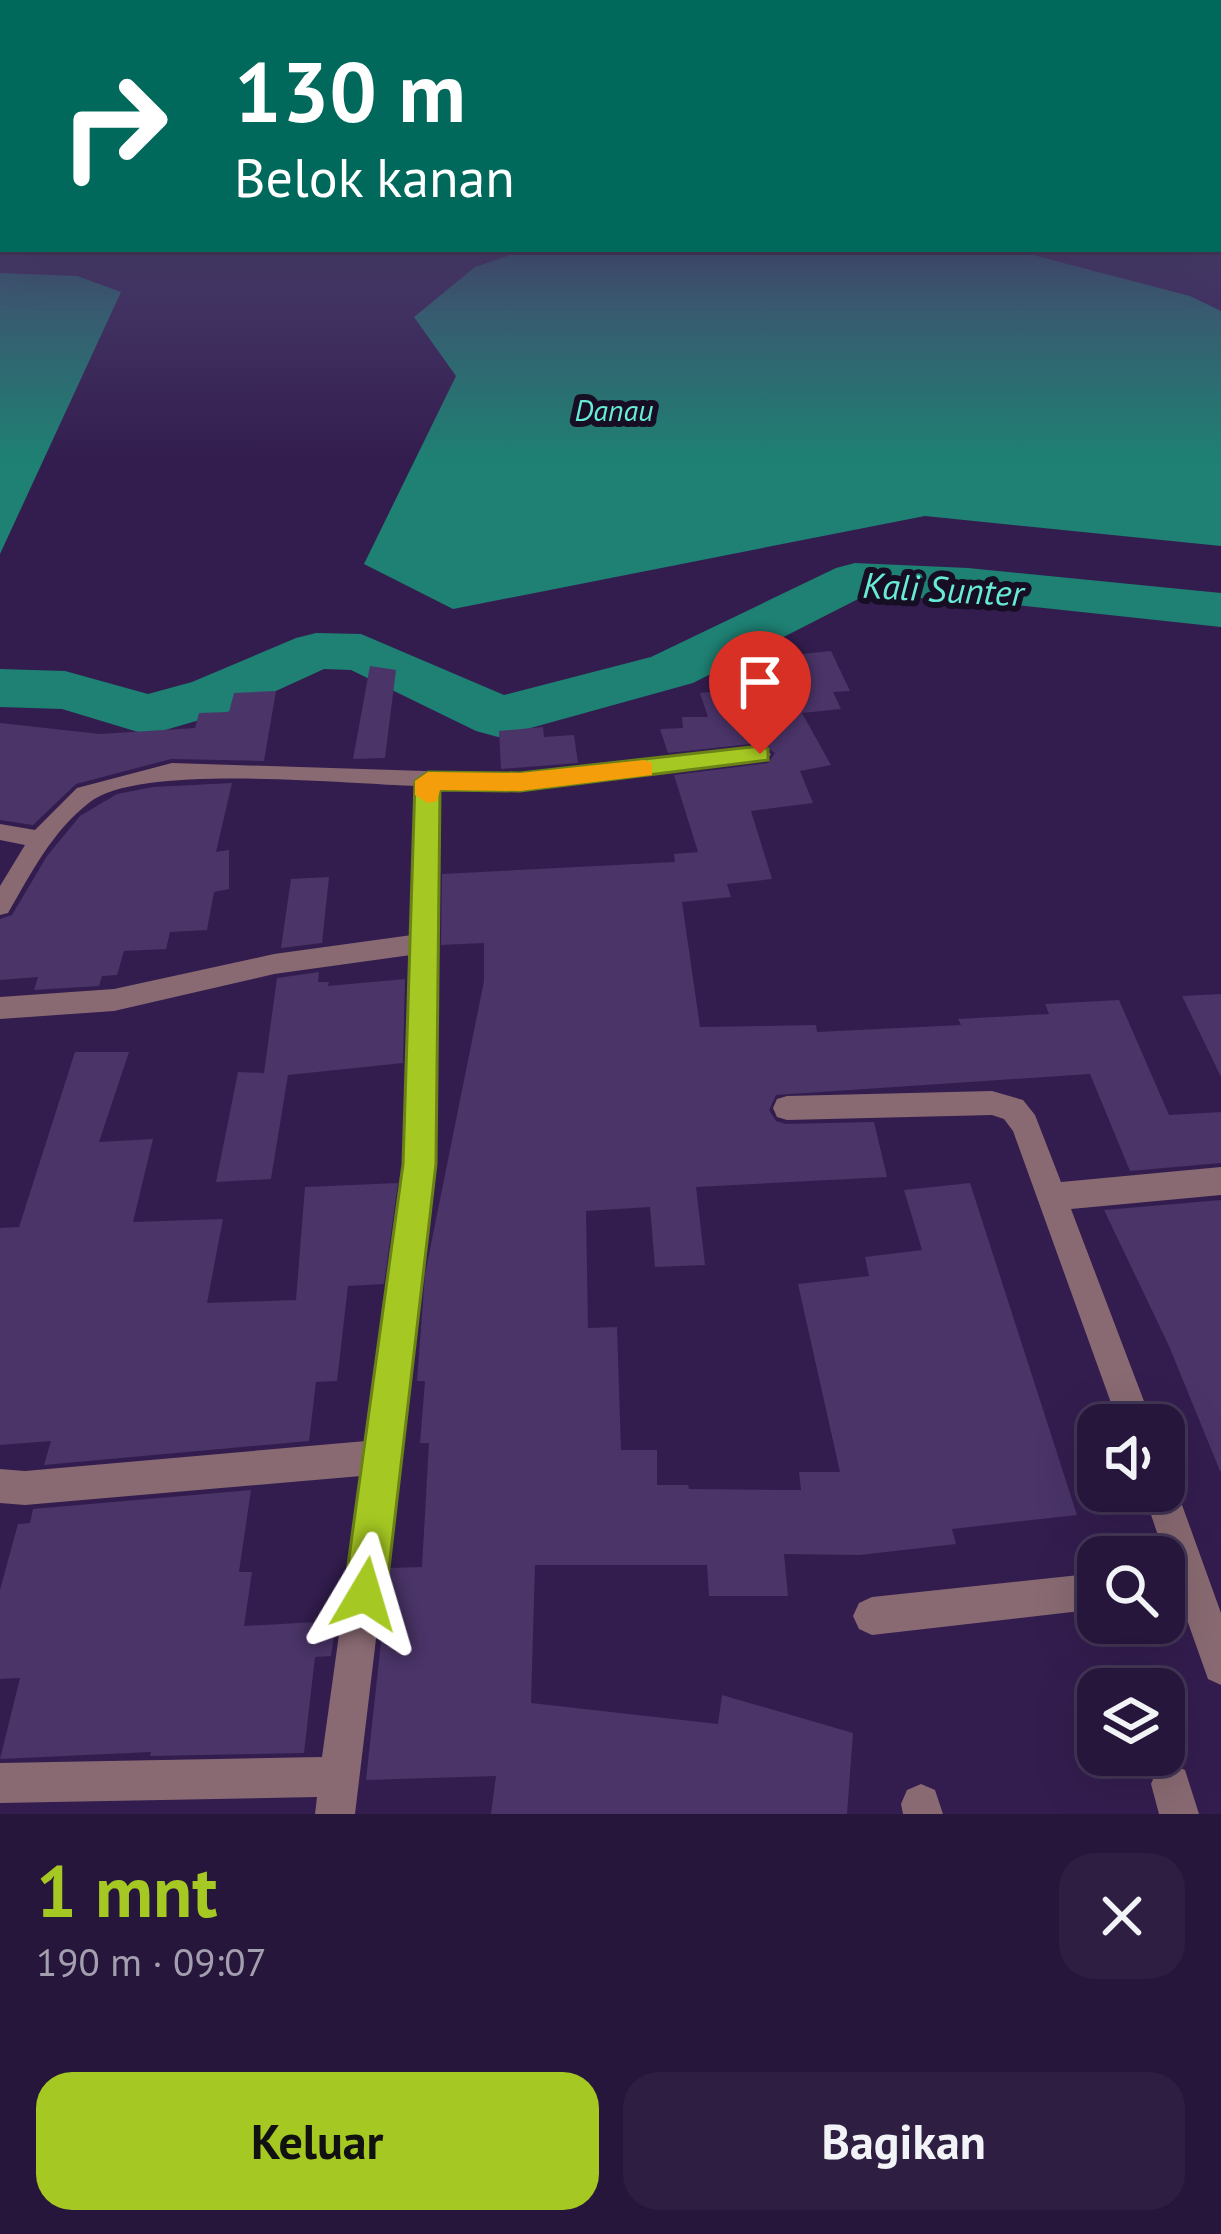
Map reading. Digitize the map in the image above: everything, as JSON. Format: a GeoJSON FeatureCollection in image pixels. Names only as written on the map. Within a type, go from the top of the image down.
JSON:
{"type":"FeatureCollection","features":[{"type":"Feature","properties":{"kind":"street"},"geometry":{"type":"LineString","coordinates":[[0,906],[40,839],[85,793],[172,770],[520,782],[760,754]]}},
{"type":"Feature","properties":{"kind":"street"},"geometry":{"type":"LineString","coordinates":[[0,1783],[338,1796],[419,1164],[428,781]]}},
{"type":"Feature","properties":{"kind":"street"},"geometry":{"type":"LineString","coordinates":[[0,832],[40,839]]}},
{"type":"Feature","properties":{"kind":"street"},"geometry":{"type":"LineString","coordinates":[[0,1008],[44,1001],[114,1000],[274,964],[427,943]]}},
{"type":"Feature","properties":{"kind":"street"},"geometry":{"type":"LineString","coordinates":[[787,1108],[992,1102],[1013,1109],[1025,1124],[1128,1404]]}},
{"type":"Feature","properties":{"kind":"street"},"geometry":{"type":"LineString","coordinates":[[1053,1197],[1221,1181]]}},
{"type":"Feature","properties":{"kind":"street"},"geometry":{"type":"LineString","coordinates":[[0,1486],[25,1488],[383,1457]]}},
{"type":"Feature","properties":{"kind":"street"},"geometry":{"type":"LineString","coordinates":[[872,1616],[1077,1593]]}},
{"type":"Feature","properties":{"kind":"street"},"geometry":{"type":"LineString","coordinates":[[1185,1596],[1221,1666]]}},
{"type":"Feature","properties":{"kind":"water"},"geometry":{"type":"Polygon","coordinates":[[[0,292],[121,292],[0,554],[0,292]]]}},
{"type":"Feature","properties":{"kind":"water","name":"Danau"},"geometry":{"type":"Polygon","coordinates":[[[445,292],[1173,292],[1190,296],[1221,311],[1221,546],[925,516],[453,609],[364,564],[456,376],[414,317],[445,292]]]}},
{"type":"Feature","properties":{"kind":"building"},"geometry":{"type":"Polygon","coordinates":[[[831,651],[850,691],[833,692],[841,709],[802,713],[831,765],[800,771],[813,803],[751,811],[772,879],[727,884],[731,897],[682,902],[700,1027],[816,1025],[817,1032],[961,1025],[958,1019],[1049,1014],[1045,1004],[1119,1000],[1169,1115],[1221,1112],[1221,1163],[1130,1171],[1090,1074],[776,1095],[769,1110],[776,1121],[786,1124],[874,1122],[887,1177],[696,1187],[705,1265],[655,1267],[650,1207],[586,1211],[588,1328],[617,1327],[621,1450],[657,1450],[657,1485],[688,1485],[689,1489],[801,1490],[799,1472],[840,1472],[798,1284],[869,1276],[865,1257],[922,1250],[904,1190],[970,1183],[1077,1515],[952,1529],[956,1544],[860,1555],[784,1554],[788,1596],[709,1596],[707,1565],[535,1565],[531,1703],[718,1724],[722,1695],[853,1733],[847,1814],[491,1814],[496,1776],[366,1780],[389,1568],[422,1567],[429,1443],[420,1443],[425,1381],[417,1381],[425,1274],[484,981],[484,943],[441,945],[442,874],[675,862],[674,854],[698,852],[674,775],[768,763],[775,753],[760,743],[668,753],[660,729],[683,728],[682,717],[708,717],[700,693],[775,685],[764,658],[831,651]]]}},
{"type":"Feature","properties":{"kind":"building"},"geometry":{"type":"Polygon","coordinates":[[[370,666],[396,670],[385,758],[353,759],[370,666]]]}},
{"type":"Feature","properties":{"kind":"building"},"geometry":{"type":"Polygon","coordinates":[[[276,691],[264,761],[171,759],[76,784],[33,825],[0,820],[0,723],[100,734],[195,728],[199,713],[229,712],[234,693],[276,691]]]}},
{"type":"Feature","properties":{"kind":"building"},"geometry":{"type":"Polygon","coordinates":[[[543,727],[544,737],[574,735],[578,763],[501,769],[499,731],[543,727]]]}},
{"type":"Feature","properties":{"kind":"building"},"geometry":{"type":"Polygon","coordinates":[[[232,783],[216,852],[229,850],[229,889],[214,892],[207,930],[170,932],[166,949],[124,951],[117,975],[102,976],[99,986],[34,990],[38,977],[0,980],[0,919],[12,915],[47,856],[80,816],[117,794],[232,783]]]}},
{"type":"Feature","properties":{"kind":"building"},"geometry":{"type":"Polygon","coordinates":[[[329,877],[322,943],[281,948],[291,879],[329,877]]]}},
{"type":"Feature","properties":{"kind":"building"},"geometry":{"type":"Polygon","coordinates":[[[319,972],[318,982],[329,982],[328,986],[405,979],[403,1063],[288,1075],[271,1179],[216,1182],[238,1072],[264,1073],[277,978],[319,972]]]}},
{"type":"Feature","properties":{"kind":"building"},"geometry":{"type":"Polygon","coordinates":[[[1221,994],[1221,1077],[1182,996],[1221,994]]]}},
{"type":"Feature","properties":{"kind":"building"},"geometry":{"type":"Polygon","coordinates":[[[75,1052],[129,1052],[99,1142],[153,1139],[133,1222],[223,1219],[207,1303],[296,1300],[305,1187],[398,1183],[384,1284],[348,1286],[337,1381],[316,1382],[309,1441],[44,1465],[51,1441],[0,1445],[0,1228],[19,1227],[75,1052]]]}},
{"type":"Feature","properties":{"kind":"building"},"geometry":{"type":"Polygon","coordinates":[[[1221,1200],[1220,1471],[1169,1346],[1104,1210],[1221,1200]]]}},
{"type":"Feature","properties":{"kind":"building"},"geometry":{"type":"Polygon","coordinates":[[[251,1490],[239,1572],[252,1572],[244,1626],[336,1621],[331,1656],[315,1657],[304,1753],[150,1756],[151,1752],[0,1759],[20,1678],[0,1679],[0,1590],[18,1524],[30,1523],[33,1509],[251,1490]]]}},
{"type":"Feature","properties":{"kind":"waterway","name":"Kali Sunter"},"geometry":{"type":"LineString","coordinates":[[0,688],[65,690],[148,715],[213,696],[316,651],[361,652],[498,717],[672,670],[855,579],[968,584],[1221,610]]}},
{"type":"Feature","properties":{"kind":"slow traffic"},"geometry":{"type":"LineString","coordinates":[[428,795],[428,781],[520,782],[644,769]]}},
{"type":"Feature","properties":{"kind":"route"},"geometry":{"type":"LineString","coordinates":[[365,1594],[419,1164],[428,781],[520,782],[760,754]]}}]}
